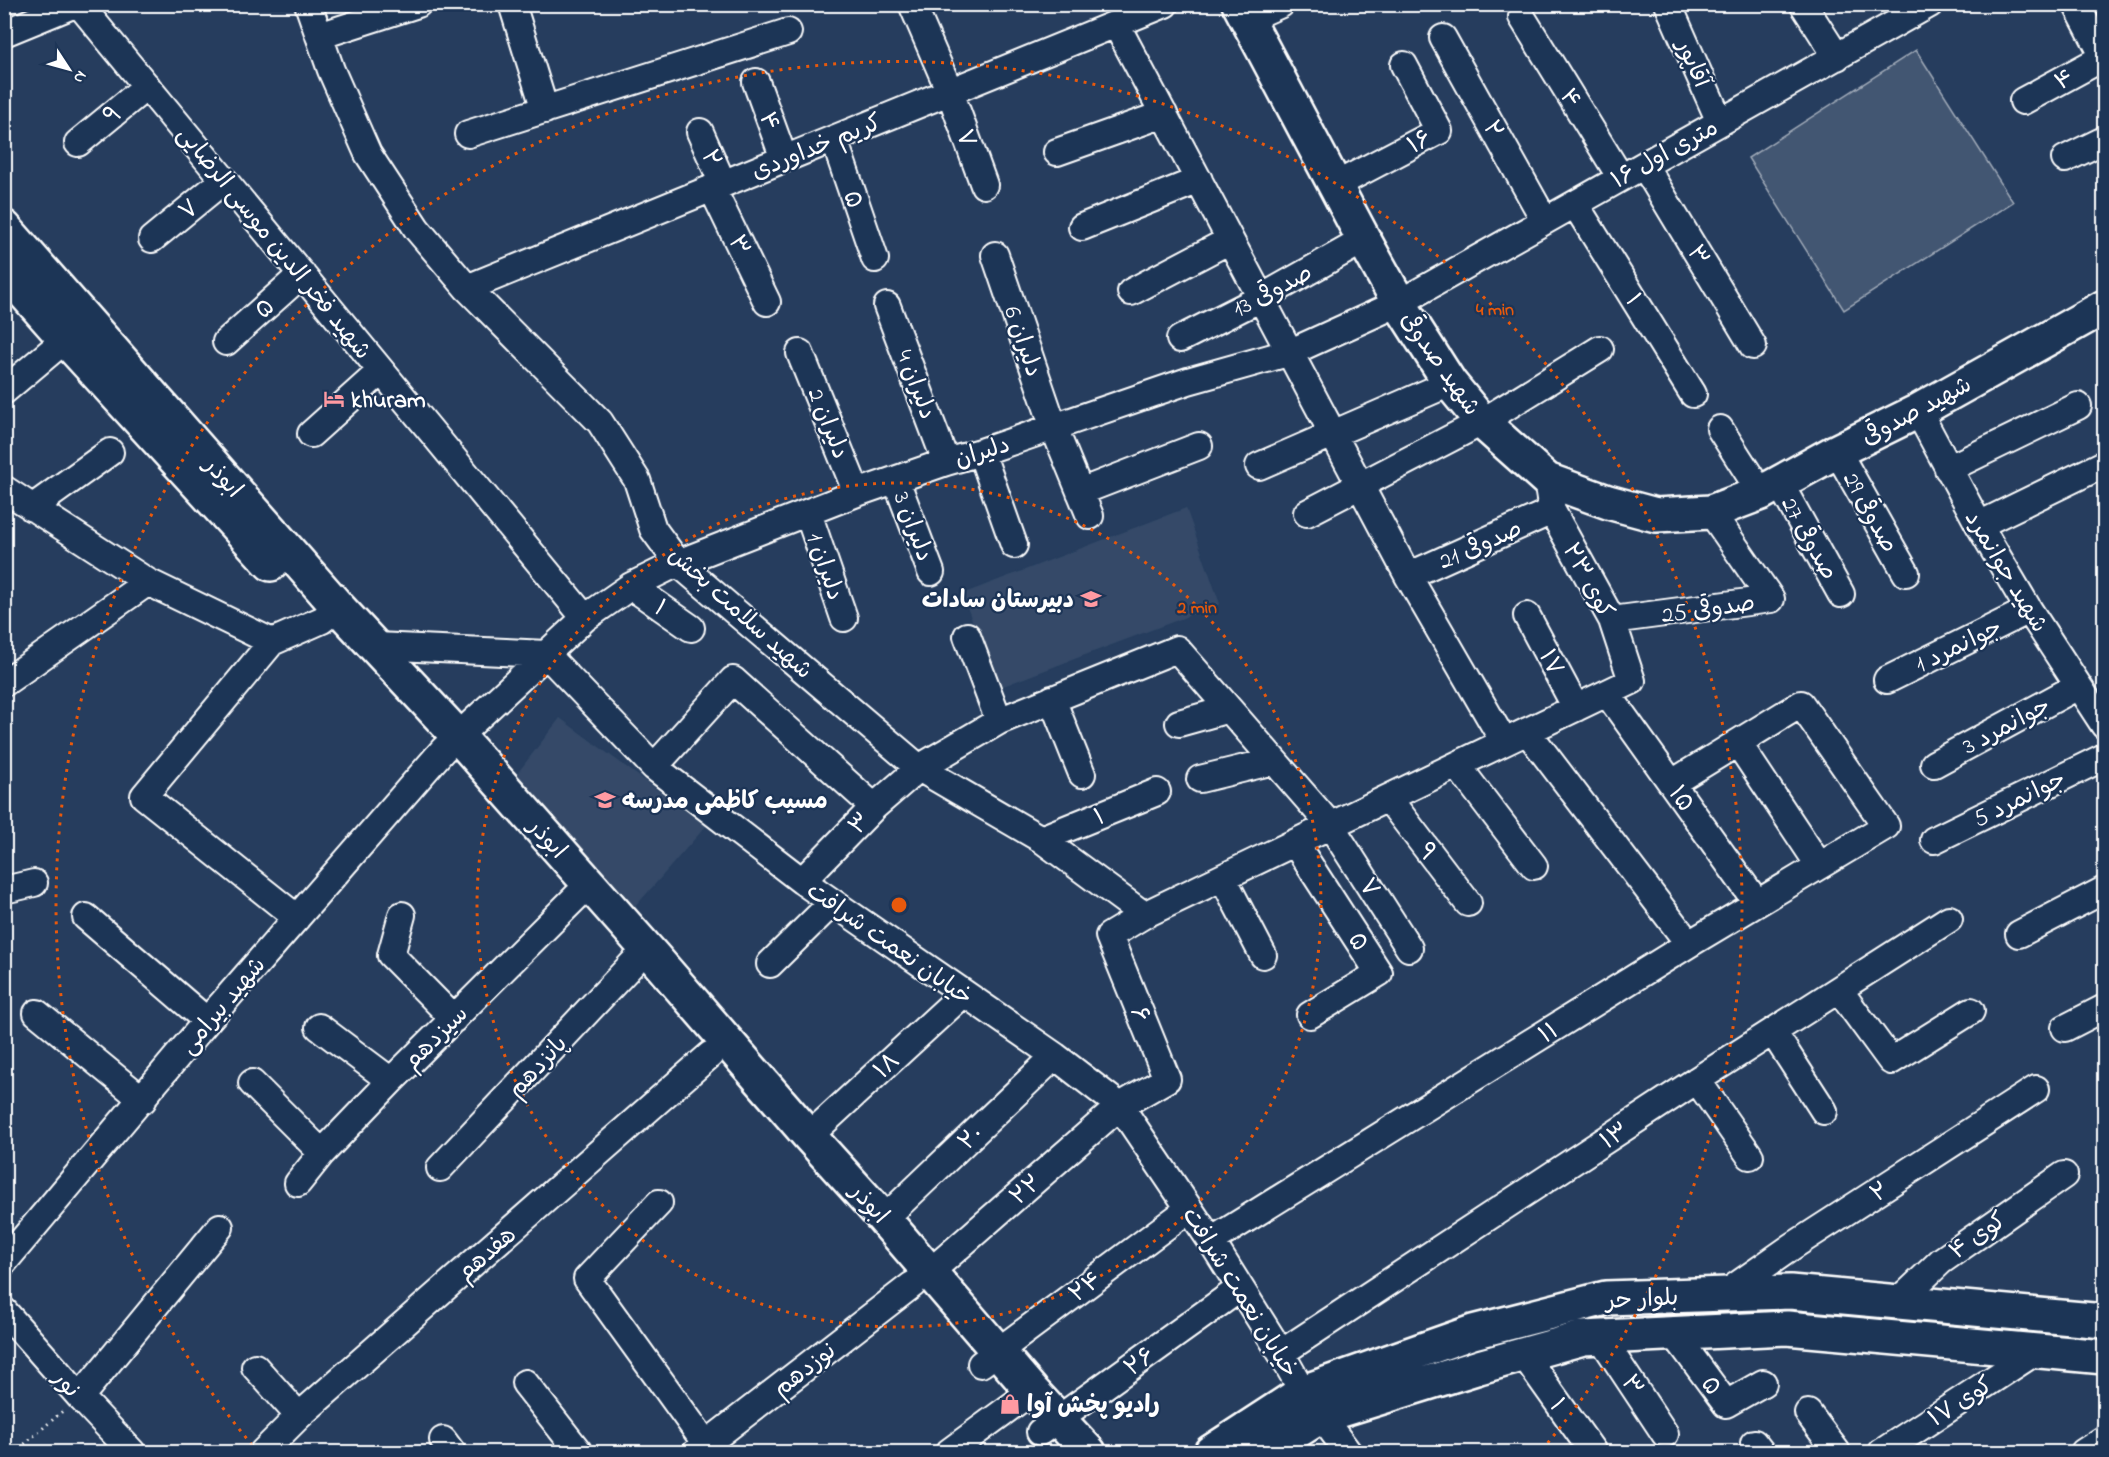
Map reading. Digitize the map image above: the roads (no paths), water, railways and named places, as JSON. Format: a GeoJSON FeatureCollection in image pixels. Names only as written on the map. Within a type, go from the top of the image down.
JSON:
{"type":"FeatureCollection","features":[{"type":"Feature","properties":{"kind":"main road","name":"شهید صدوقی"},"geometry":{"type":"LineString","coordinates":[[1243,12],[1334,186],[1399,303],[1450,383],[1482,422],[1549,495],[1608,502],[1656,515],[1711,512],[1770,488],[1837,451],[1918,411],[2104,307]]}},
{"type":"Feature","properties":{"kind":"main road","name":"ابوذر"},"geometry":{"type":"LineString","coordinates":[[4,227],[76,331],[330,613],[884,1219],[921,1278]]}},
{"type":"Feature","properties":{"kind":"main road","name":"ابوذر"},"geometry":{"type":"LineString","coordinates":[[4,270],[76,331]]}},
{"type":"Feature","properties":{"kind":"main road","name":"ابوذر"},"geometry":{"type":"LineString","coordinates":[[330,613],[376,646],[450,743],[710,1055],[921,1278],[1024,1398],[1052,1435],[1089,1452]]}},
{"type":"Feature","properties":{"kind":"main road","name":"بلوار حر"},"geometry":{"type":"LineString","coordinates":[[1211,1452],[1473,1332],[1606,1298],[1790,1293],[2104,1321]]}},
{"type":"Feature","properties":{"kind":"main road"},"geometry":{"type":"LineString","coordinates":[[1787,1328],[1790,1293]]}},
{"type":"Feature","properties":{"kind":"main road","name":"بلوار حر"},"geometry":{"type":"LineString","coordinates":[[1264,1452],[1312,1404],[1479,1366],[1583,1338],[1600,1336],[1787,1328],[2104,1357]]}},
{"type":"Feature","properties":{"kind":"street"},"geometry":{"type":"LineString","coordinates":[[4,33],[77,4]]}},
{"type":"Feature","properties":{"kind":"street","name":"شهید فخر الدین موسی الرضایی"},"geometry":{"type":"LineString","coordinates":[[77,4],[585,618]]}},
{"type":"Feature","properties":{"kind":"street","name":"شهید سلامت بخش"},"geometry":{"type":"LineString","coordinates":[[308,4],[331,70],[368,154],[417,229],[467,288],[600,422],[637,480],[653,528],[678,563],[919,768],[1041,839],[1144,915]]}},
{"type":"Feature","properties":{"kind":"street"},"geometry":{"type":"LineString","coordinates":[[319,36],[418,4]]}},
{"type":"Feature","properties":{"kind":"street"},"geometry":{"type":"LineString","coordinates":[[512,4],[545,110]]}},
{"type":"Feature","properties":{"kind":"street","name":"۷"},"geometry":{"type":"LineString","coordinates":[[912,4],[950,92],[984,185]]}},
{"type":"Feature","properties":{"kind":"street","name":"کریم خداوردی"},"geometry":{"type":"LineString","coordinates":[[467,288],[1165,4]]}},
{"type":"Feature","properties":{"kind":"street"},"geometry":{"type":"LineString","coordinates":[[1243,12],[1281,4]]}},
{"type":"Feature","properties":{"kind":"street","name":"آقاپور"},"geometry":{"type":"LineString","coordinates":[[1668,4],[1720,122]]}},
{"type":"Feature","properties":{"kind":"street"},"geometry":{"type":"LineString","coordinates":[[1803,4],[1837,57]]}},
{"type":"Feature","properties":{"kind":"street","name":"۱۶ متری اول"},"geometry":{"type":"LineString","coordinates":[[1291,352],[1399,303],[1837,57],[1902,11],[1930,4]]}},
{"type":"Feature","properties":{"kind":"street"},"geometry":{"type":"LineString","coordinates":[[2076,4],[2104,57]]}},
{"type":"Feature","properties":{"kind":"street","name":"۴"},"geometry":{"type":"LineString","coordinates":[[1522,18],[1621,178]]}},
{"type":"Feature","properties":{"kind":"street"},"geometry":{"type":"LineString","coordinates":[[1116,24],[1408,576],[1504,742]]}},
{"type":"Feature","properties":{"kind":"street"},"geometry":{"type":"LineString","coordinates":[[468,134],[788,32]]}},
{"type":"Feature","properties":{"kind":"street","name":"۲"},"geometry":{"type":"LineString","coordinates":[[1443,38],[1545,221]]}},
{"type":"Feature","properties":{"kind":"street","name":"۴"},"geometry":{"type":"LineString","coordinates":[[2023,101],[2104,57]]}},
{"type":"Feature","properties":{"kind":"street","name":"۱۶"},"geometry":{"type":"LineString","coordinates":[[1334,186],[1439,131],[1404,65]]}},
{"type":"Feature","properties":{"kind":"street","name":"۴"},"geometry":{"type":"LineString","coordinates":[[756,82],[784,159]]}},
{"type":"Feature","properties":{"kind":"street","name":"۹"},"geometry":{"type":"LineString","coordinates":[[78,143],[147,86]]}},
{"type":"Feature","properties":{"kind":"street"},"geometry":{"type":"LineString","coordinates":[[1057,152],[1164,114]]}},
{"type":"Feature","properties":{"kind":"street","name":"۲"},"geometry":{"type":"LineString","coordinates":[[700,132],[718,186]]}},
{"type":"Feature","properties":{"kind":"street","name":"۵"},"geometry":{"type":"LineString","coordinates":[[834,139],[875,259]]}},
{"type":"Feature","properties":{"kind":"street"},"geometry":{"type":"LineString","coordinates":[[2065,159],[2104,140]]}},
{"type":"Feature","properties":{"kind":"street","name":"۳"},"geometry":{"type":"LineString","coordinates":[[1644,165],[1753,346]]}},
{"type":"Feature","properties":{"kind":"street","name":"۷"},"geometry":{"type":"LineString","coordinates":[[153,238],[224,180]]}},
{"type":"Feature","properties":{"kind":"street"},"geometry":{"type":"LineString","coordinates":[[1082,227],[1199,180]]}},
{"type":"Feature","properties":{"kind":"street","name":"۳"},"geometry":{"type":"LineString","coordinates":[[718,186],[767,302]]}},
{"type":"Feature","properties":{"kind":"street","name":"۱"},"geometry":{"type":"LineString","coordinates":[[1575,204],[1693,394]]}},
{"type":"Feature","properties":{"kind":"street"},"geometry":{"type":"LineString","coordinates":[[1131,292],[1230,240]]}},
{"type":"Feature","properties":{"kind":"street","name":"صدوقی 13"},"geometry":{"type":"LineString","coordinates":[[1180,339],[1261,298],[1364,240]]}},
{"type":"Feature","properties":{"kind":"street","name":"دلیران 6"},"geometry":{"type":"LineString","coordinates":[[995,255],[1054,428],[1090,516]]}},
{"type":"Feature","properties":{"kind":"street","name":"۵"},"geometry":{"type":"LineString","coordinates":[[226,342],[302,274]]}},
{"type":"Feature","properties":{"kind":"street","name":"دلیران 4"},"geometry":{"type":"LineString","coordinates":[[887,306],[946,462]]}},
{"type":"Feature","properties":{"kind":"street"},"geometry":{"type":"LineString","coordinates":[[4,391],[76,331]]}},
{"type":"Feature","properties":{"kind":"street"},"geometry":{"type":"LineString","coordinates":[[1307,513],[1482,422],[1600,349]]}},
{"type":"Feature","properties":{"kind":"street","name":"دلیران"},"geometry":{"type":"LineString","coordinates":[[546,654],[585,618],[631,586],[678,563],[946,462],[1054,428],[1188,381],[1291,352]]}},
{"type":"Feature","properties":{"kind":"street","name":"دلیران 2"},"geometry":{"type":"LineString","coordinates":[[800,353],[857,494]]}},
{"type":"Feature","properties":{"kind":"street"},"geometry":{"type":"LineString","coordinates":[[311,434],[381,371]]}},
{"type":"Feature","properties":{"kind":"street"},"geometry":{"type":"LineString","coordinates":[[1259,466],[1450,383]]}},
{"type":"Feature","properties":{"kind":"street"},"geometry":{"type":"LineString","coordinates":[[1948,469],[2078,406]]}},
{"type":"Feature","properties":{"kind":"street","name":"شهید جوانمرد"},"geometry":{"type":"LineString","coordinates":[[1918,411],[1979,525],[2029,610],[2091,695],[2104,725]]}},
{"type":"Feature","properties":{"kind":"street","name":"صدوقی 27"},"geometry":{"type":"LineString","coordinates":[[1720,429],[1770,488],[1841,594]]}},
{"type":"Feature","properties":{"kind":"street"},"geometry":{"type":"LineString","coordinates":[[1080,492],[1199,446]]}},
{"type":"Feature","properties":{"kind":"street","name":"صدوقی 29"},"geometry":{"type":"LineString","coordinates":[[1837,451],[1906,573]]}},
{"type":"Feature","properties":{"kind":"street"},"geometry":{"type":"LineString","coordinates":[[32,508],[110,452]]}},
{"type":"Feature","properties":{"kind":"street"},"geometry":{"type":"LineString","coordinates":[[981,452],[1014,544]]}},
{"type":"Feature","properties":{"kind":"street"},"geometry":{"type":"LineString","coordinates":[[1979,525],[2104,464]]}},
{"type":"Feature","properties":{"kind":"street","name":"دلیران 3"},"geometry":{"type":"LineString","coordinates":[[896,480],[931,572]]}},
{"type":"Feature","properties":{"kind":"street"},"geometry":{"type":"LineString","coordinates":[[4,489],[148,582],[272,642]]}},
{"type":"Feature","properties":{"kind":"street","name":"صدوقی 21"},"geometry":{"type":"LineString","coordinates":[[1408,576],[1549,495]]}},
{"type":"Feature","properties":{"kind":"street","name":"کوی ۲۳"},"geometry":{"type":"LineString","coordinates":[[1549,495],[1612,620],[1632,681],[1607,693]]}},
{"type":"Feature","properties":{"kind":"street","name":"صدوقی 25"},"geometry":{"type":"LineString","coordinates":[[1612,620],[1771,599],[1711,512]]}},
{"type":"Feature","properties":{"kind":"street","name":"دلیران 1"},"geometry":{"type":"LineString","coordinates":[[808,513],[844,618]]}},
{"type":"Feature","properties":{"kind":"street"},"geometry":{"type":"LineString","coordinates":[[4,683],[148,582]]}},
{"type":"Feature","properties":{"kind":"street","name":"۱"},"geometry":{"type":"LineString","coordinates":[[631,586],[691,628]]}},
{"type":"Feature","properties":{"kind":"street","name":"جوانمرد 1"},"geometry":{"type":"LineString","coordinates":[[1887,680],[2029,610]]}},
{"type":"Feature","properties":{"kind":"street"},"geometry":{"type":"LineString","coordinates":[[297,918],[144,796],[272,642],[330,613]]}},
{"type":"Feature","properties":{"kind":"street","name":"۱۷"},"geometry":{"type":"LineString","coordinates":[[1527,616],[1576,708]]}},
{"type":"Feature","properties":{"kind":"street"},"geometry":{"type":"LineString","coordinates":[[966,636],[999,721]]}},
{"type":"Feature","properties":{"kind":"street"},"geometry":{"type":"LineString","coordinates":[[376,646],[546,654]]}},
{"type":"Feature","properties":{"kind":"street","name":"۳"},"geometry":{"type":"LineString","coordinates":[[802,881],[874,807],[919,768],[999,721],[1177,649],[1229,709]]}},
{"type":"Feature","properties":{"kind":"street","name":"شهید بیرامی"},"geometry":{"type":"LineString","coordinates":[[4,1262],[143,1100],[207,1021],[450,743],[546,654]]}},
{"type":"Feature","properties":{"kind":"street","name":"خیابان نعمت شرافت"},"geometry":{"type":"LineString","coordinates":[[546,654],[654,767],[832,903],[1055,1056],[1120,1106],[1211,1241],[1312,1404],[1348,1452]]}},
{"type":"Feature","properties":{"kind":"street"},"geometry":{"type":"LineString","coordinates":[[654,767],[733,680],[874,807]]}},
{"type":"Feature","properties":{"kind":"street"},"geometry":{"type":"LineString","coordinates":[[1144,915],[1607,693]]}},
{"type":"Feature","properties":{"kind":"street","name":"۱۵"},"geometry":{"type":"LineString","coordinates":[[1607,693],[1757,903]]}},
{"type":"Feature","properties":{"kind":"street","name":"جوانمرد 3"},"geometry":{"type":"LineString","coordinates":[[1934,764],[2091,695]]}},
{"type":"Feature","properties":{"kind":"street"},"geometry":{"type":"LineString","coordinates":[[1053,699],[1082,774]]}},
{"type":"Feature","properties":{"kind":"street","name":"۱۱"},"geometry":{"type":"LineString","coordinates":[[1211,1241],[1689,944],[1886,826],[1801,704],[1738,743]]}},
{"type":"Feature","properties":{"kind":"street"},"geometry":{"type":"LineString","coordinates":[[1179,723],[1229,709]]}},
{"type":"Feature","properties":{"kind":"street","name":"۷"},"geometry":{"type":"LineString","coordinates":[[1229,709],[1331,826],[1409,948]]}},
{"type":"Feature","properties":{"kind":"street"},"geometry":{"type":"LineString","coordinates":[[1527,731],[1689,944]]}},
{"type":"Feature","properties":{"kind":"street"},"geometry":{"type":"LineString","coordinates":[[1672,783],[1738,743],[1819,865]]}},
{"type":"Feature","properties":{"kind":"street","name":"جوانمرد 5"},"geometry":{"type":"LineString","coordinates":[[1934,840],[2104,757]]}},
{"type":"Feature","properties":{"kind":"street"},"geometry":{"type":"LineString","coordinates":[[1200,779],[1274,761]]}},
{"type":"Feature","properties":{"kind":"street"},"geometry":{"type":"LineString","coordinates":[[1457,765],[1534,866]]}},
{"type":"Feature","properties":{"kind":"street","name":"۱"},"geometry":{"type":"LineString","coordinates":[[1041,839],[1156,792]]}},
{"type":"Feature","properties":{"kind":"street","name":"۹"},"geometry":{"type":"LineString","coordinates":[[1388,798],[1468,903]]}},
{"type":"Feature","properties":{"kind":"street","name":"۵"},"geometry":{"type":"LineString","coordinates":[[1295,843],[1379,973],[1311,1015]]}},
{"type":"Feature","properties":{"kind":"street"},"geometry":{"type":"LineString","coordinates":[[1223,878],[1263,955]]}},
{"type":"Feature","properties":{"kind":"street"},"geometry":{"type":"LineString","coordinates":[[4,890],[34,883]]}},
{"type":"Feature","properties":{"kind":"street"},"geometry":{"type":"LineString","coordinates":[[2019,934],[2104,890]]}},
{"type":"Feature","properties":{"kind":"street","name":"سیزدهم"},"geometry":{"type":"LineString","coordinates":[[298,1183],[322,1153],[391,1081],[577,896]]}},
{"type":"Feature","properties":{"kind":"street"},"geometry":{"type":"LineString","coordinates":[[770,964],[832,903]]}},
{"type":"Feature","properties":{"kind":"street"},"geometry":{"type":"LineString","coordinates":[[402,915],[390,954],[454,1019]]}},
{"type":"Feature","properties":{"kind":"street","name":"۶"},"geometry":{"type":"LineString","coordinates":[[1120,1106],[1167,1079],[1109,936],[1144,915]]}},
{"type":"Feature","properties":{"kind":"street"},"geometry":{"type":"LineString","coordinates":[[86,917],[207,1021]]}},
{"type":"Feature","properties":{"kind":"street","name":"۱۳"},"geometry":{"type":"LineString","coordinates":[[1281,1353],[1697,1080],[1949,919]]}},
{"type":"Feature","properties":{"kind":"street","name":"پانزدهم"},"geometry":{"type":"LineString","coordinates":[[440,1168],[633,963]]}},
{"type":"Feature","properties":{"kind":"street"},"geometry":{"type":"LineString","coordinates":[[1839,990],[1891,1061],[1971,1011]]}},
{"type":"Feature","properties":{"kind":"street","name":"۱۸"},"geometry":{"type":"LineString","coordinates":[[809,1136],[963,994]]}},
{"type":"Feature","properties":{"kind":"street"},"geometry":{"type":"LineString","coordinates":[[2065,1028],[2104,1008]]}},
{"type":"Feature","properties":{"kind":"street"},"geometry":{"type":"LineString","coordinates":[[37,1013],[143,1100]]}},
{"type":"Feature","properties":{"kind":"street"},"geometry":{"type":"LineString","coordinates":[[319,1028],[391,1081]]}},
{"type":"Feature","properties":{"kind":"street"},"geometry":{"type":"LineString","coordinates":[[1773,1032],[1824,1111]]}},
{"type":"Feature","properties":{"kind":"street","name":"هفدهم"},"geometry":{"type":"LineString","coordinates":[[263,1452],[299,1416],[710,1055]]}},
{"type":"Feature","properties":{"kind":"street","name":"۲۰"},"geometry":{"type":"LineString","coordinates":[[884,1219],[1055,1056]]}},
{"type":"Feature","properties":{"kind":"street"},"geometry":{"type":"LineString","coordinates":[[1697,1080],[1750,1156]]}},
{"type":"Feature","properties":{"kind":"street"},"geometry":{"type":"LineString","coordinates":[[252,1083],[322,1153]]}},
{"type":"Feature","properties":{"kind":"street","name":"۲"},"geometry":{"type":"LineString","coordinates":[[1723,1295],[1793,1246],[2036,1089]]}},
{"type":"Feature","properties":{"kind":"street","name":"۲۲"},"geometry":{"type":"LineString","coordinates":[[921,1278],[1120,1106]]}},
{"type":"Feature","properties":{"kind":"street","name":"کوی ۴"},"geometry":{"type":"LineString","coordinates":[[1898,1304],[1941,1261],[2064,1175]]}},
{"type":"Feature","properties":{"kind":"street"},"geometry":{"type":"LineString","coordinates":[[659,1203],[587,1279],[701,1448]]}},
{"type":"Feature","properties":{"kind":"street","name":"۲۴"},"geometry":{"type":"LineString","coordinates":[[990,1358],[1189,1209]]}},
{"type":"Feature","properties":{"kind":"street"},"geometry":{"type":"LineString","coordinates":[[80,1397],[220,1227]]}},
{"type":"Feature","properties":{"kind":"street","name":"نوزدهم"},"geometry":{"type":"LineString","coordinates":[[701,1448],[921,1278]]}},
{"type":"Feature","properties":{"kind":"street","name":"۲۶"},"geometry":{"type":"LineString","coordinates":[[1052,1435],[1239,1289]]}},
{"type":"Feature","properties":{"kind":"street","name":"نور"},"geometry":{"type":"LineString","coordinates":[[4,1311],[132,1452]]}},
{"type":"Feature","properties":{"kind":"street","name":"۵"},"geometry":{"type":"LineString","coordinates":[[1673,1332],[1726,1404],[1763,1383]]}},
{"type":"Feature","properties":{"kind":"street","name":"۳"},"geometry":{"type":"LineString","coordinates":[[1600,1336],[1665,1434]]}},
{"type":"Feature","properties":{"kind":"street","name":"کوی ۱۷"},"geometry":{"type":"LineString","coordinates":[[1882,1452],[2038,1350]]}},
{"type":"Feature","properties":{"kind":"street","name":"۱"},"geometry":{"type":"LineString","coordinates":[[1524,1355],[1593,1452]]}},
{"type":"Feature","properties":{"kind":"street"},"geometry":{"type":"LineString","coordinates":[[255,1367],[299,1416]]}},
{"type":"Feature","properties":{"kind":"street"},"geometry":{"type":"LineString","coordinates":[[525,1383],[579,1452]]}},
{"type":"Feature","properties":{"kind":"street"},"geometry":{"type":"LineString","coordinates":[[949,1452],[1024,1398]]}},
{"type":"Feature","properties":{"kind":"street"},"geometry":{"type":"LineString","coordinates":[[1808,1413],[1837,1452]]}},
{"type":"Feature","properties":{"kind":"street"},"geometry":{"type":"LineString","coordinates":[[2084,1452],[2104,1439]]}},
{"type":"Feature","properties":{"kind":"place","name":"khuram"},"geometry":{"type":"Point","coordinates":[334,399]}},
{"type":"Feature","properties":{"kind":"place","name":"دبیرستان سادات"},"geometry":{"type":"Point","coordinates":[1091,599]}},
{"type":"Feature","properties":{"kind":"place","name":"مسیب کاظمی مدرسه"},"geometry":{"type":"Point","coordinates":[605,800]}},
{"type":"Feature","properties":{"kind":"place","name":"رادیو پخش آوا"},"geometry":{"type":"Point","coordinates":[1010,1404]}}]}
